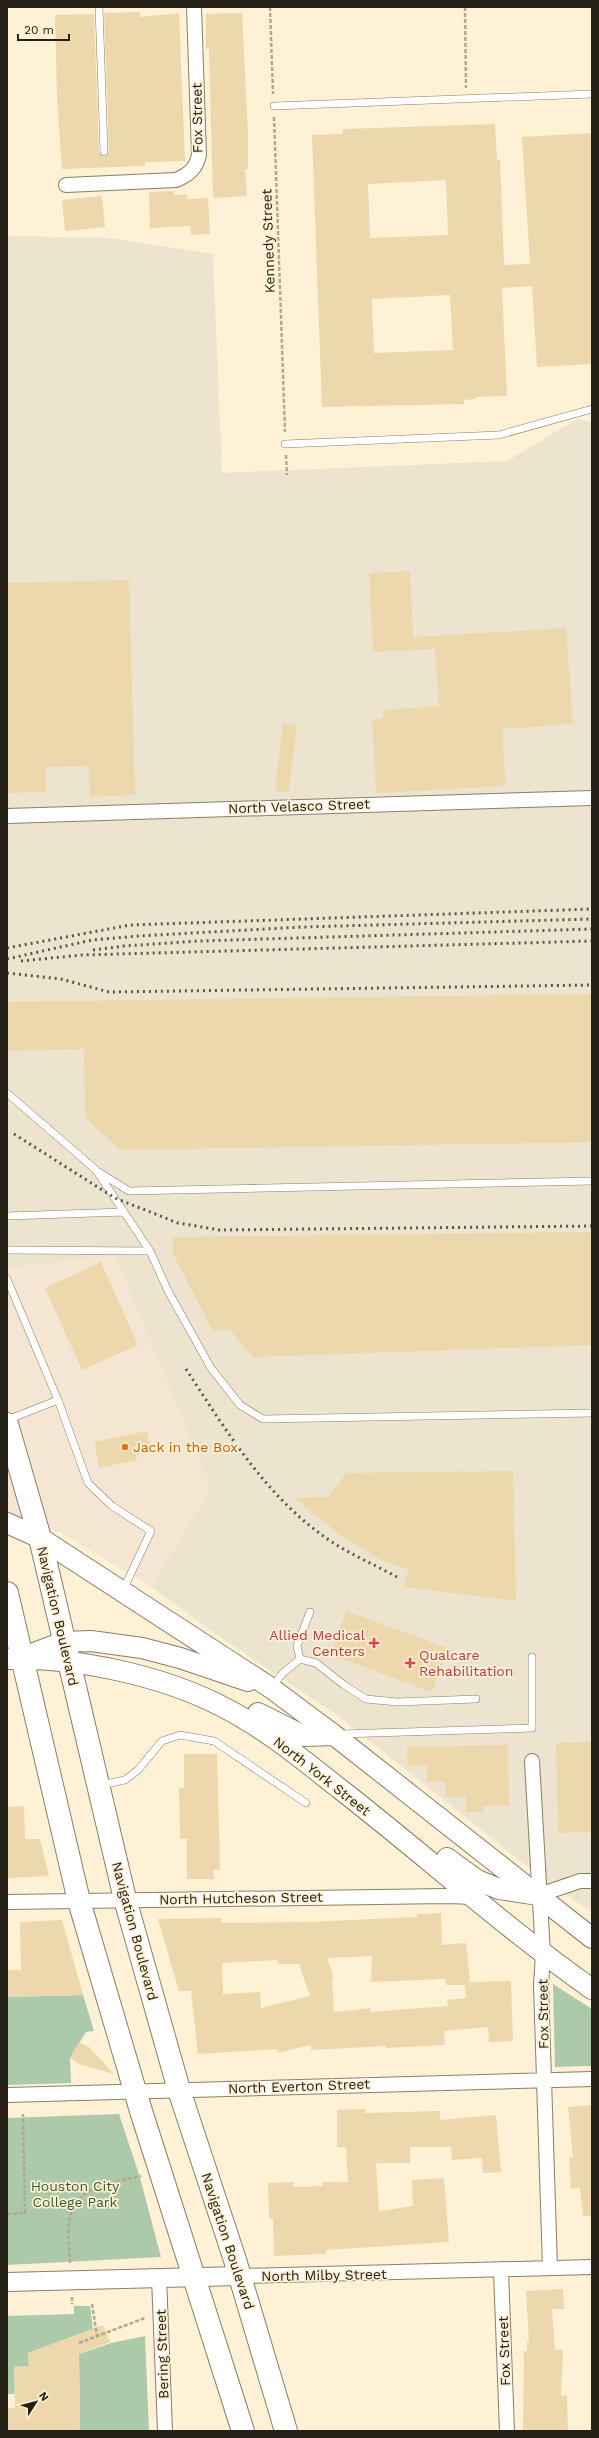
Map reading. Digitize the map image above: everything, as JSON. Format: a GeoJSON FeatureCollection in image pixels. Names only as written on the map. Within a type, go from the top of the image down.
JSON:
{"type":"FeatureCollection","features":[{"type":"Feature","properties":{"kind":"main road","name":"Navigation Boulevard"},"geometry":{"type":"LineString","coordinates":[[7,1424],[40,1538],[65,1652],[125,1899],[179,2090],[240,2276],[286,2431]]}},
{"type":"Feature","properties":{"kind":"main road"},"geometry":{"type":"LineString","coordinates":[[7,1523],[40,1538],[271,1688],[334,1735],[592,1938]]}},
{"type":"Feature","properties":{"kind":"main road"},"geometry":{"type":"LineString","coordinates":[[7,1593],[14,1658],[79,1901],[135,2092],[243,2431]]}},
{"type":"Feature","properties":{"kind":"main road"},"geometry":{"type":"LineString","coordinates":[[65,1652],[91,1641],[142,1648],[180,1658],[271,1688]]}},
{"type":"Feature","properties":{"kind":"main road","name":"North York Street"},"geometry":{"type":"LineString","coordinates":[[14,1658],[65,1652],[154,1679],[221,1706],[273,1737],[475,1897],[542,1954],[592,1989]]}},
{"type":"Feature","properties":{"kind":"main road"},"geometry":{"type":"LineString","coordinates":[[193,1694],[248,1708],[304,1736],[334,1735]]}},
{"type":"Feature","properties":{"kind":"main road"},"geometry":{"type":"LineString","coordinates":[[362,1806],[425,1842],[477,1880],[499,1889],[539,1895]]}},
{"type":"Feature","properties":{"kind":"street","name":"Fox Street"},"geometry":{"type":"LineString","coordinates":[[66,185],[176,180],[185,176],[197,164],[199,155],[194,7]]}},
{"type":"Feature","properties":{"kind":"street","name":"North Velasco Street"},"geometry":{"type":"LineString","coordinates":[[7,816],[592,798]]}},
{"type":"Feature","properties":{"kind":"street","name":"Fox Street"},"geometry":{"type":"LineString","coordinates":[[532,1761],[542,1954],[541,1985],[550,2268]]}},
{"type":"Feature","properties":{"kind":"street"},"geometry":{"type":"LineString","coordinates":[[539,1895],[580,1881],[592,1881]]}},
{"type":"Feature","properties":{"kind":"street","name":"North Hutcheson Street"},"geometry":{"type":"LineString","coordinates":[[7,1902],[125,1899],[475,1897]]}},
{"type":"Feature","properties":{"kind":"street","name":"North Everton Street"},"geometry":{"type":"LineString","coordinates":[[7,2095],[545,2078],[592,2078]]}},
{"type":"Feature","properties":{"kind":"street","name":"North Milby Street"},"geometry":{"type":"LineString","coordinates":[[7,2282],[193,2276],[501,2271],[592,2267]]}},
{"type":"Feature","properties":{"kind":"street","name":"Fox Street"},"geometry":{"type":"LineString","coordinates":[[501,2271],[507,2431]]}},
{"type":"Feature","properties":{"kind":"street","name":"Bering Street"},"geometry":{"type":"LineString","coordinates":[[159,2277],[165,2431]]}},
{"type":"Feature","properties":{"kind":"lane"},"geometry":{"type":"LineString","coordinates":[[99,7],[104,152]]}},
{"type":"Feature","properties":{"kind":"lane"},"geometry":{"type":"LineString","coordinates":[[274,106],[592,94]]}},
{"type":"Feature","properties":{"kind":"lane"},"geometry":{"type":"LineString","coordinates":[[285,444],[499,435],[592,409]]}},
{"type":"Feature","properties":{"kind":"lane"},"geometry":{"type":"LineString","coordinates":[[7,1093],[96,1170],[129,1190],[592,1181]]}},
{"type":"Feature","properties":{"kind":"lane"},"geometry":{"type":"LineString","coordinates":[[96,1170],[150,1251],[168,1292],[211,1368],[240,1405],[264,1419],[592,1413]]}},
{"type":"Feature","properties":{"kind":"lane"},"geometry":{"type":"LineString","coordinates":[[7,1216],[124,1212]]}},
{"type":"Feature","properties":{"kind":"lane"},"geometry":{"type":"LineString","coordinates":[[7,1250],[150,1251]]}},
{"type":"Feature","properties":{"kind":"lane"},"geometry":{"type":"LineString","coordinates":[[7,1279],[58,1400],[88,1483],[112,1506],[150,1531],[122,1591]]}},
{"type":"Feature","properties":{"kind":"lane"},"geometry":{"type":"LineString","coordinates":[[7,1420],[58,1400]]}},
{"type":"Feature","properties":{"kind":"lane"},"geometry":{"type":"LineString","coordinates":[[300,1659],[298,1646],[310,1612]]}},
{"type":"Feature","properties":{"kind":"lane"},"geometry":{"type":"LineString","coordinates":[[334,1735],[532,1728],[532,1657]]}},
{"type":"Feature","properties":{"kind":"lane"},"geometry":{"type":"LineString","coordinates":[[271,1688],[283,1673],[300,1659]]}},
{"type":"Feature","properties":{"kind":"lane"},"geometry":{"type":"LineString","coordinates":[[300,1659],[316,1663],[344,1685],[366,1699],[397,1702],[476,1699]]}},
{"type":"Feature","properties":{"kind":"lane"},"geometry":{"type":"LineString","coordinates":[[98,1785],[125,1780],[138,1770],[162,1741],[180,1735],[214,1741],[306,1803]]}},
{"type":"Feature","properties":{"kind":"path","name":"Kennedy Street"},"geometry":{"type":"LineString","coordinates":[[270,7],[287,475]]}},
{"type":"Feature","properties":{"kind":"path"},"geometry":{"type":"LineString","coordinates":[[465,7],[466,98]]}},
{"type":"Feature","properties":{"kind":"path"},"geometry":{"type":"LineString","coordinates":[[7,2214],[25,2213],[23,2114]]}},
{"type":"Feature","properties":{"kind":"path"},"geometry":{"type":"LineString","coordinates":[[70,2265],[69,2223],[72,2210],[80,2196],[98,2186],[142,2176]]}},
{"type":"Feature","properties":{"kind":"path"},"geometry":{"type":"LineString","coordinates":[[92,2304],[97,2336]]}},
{"type":"Feature","properties":{"kind":"path"},"geometry":{"type":"LineString","coordinates":[[79,2343],[145,2318]]}},
{"type":"Feature","properties":{"kind":"shaded area"},"geometry":{"type":"Polygon","coordinates":[[[7,236],[110,238],[213,254],[222,473],[507,461],[577,419],[592,422],[592,1912],[548,1883],[337,1715],[226,1641],[151,1587],[211,1489],[115,1255],[7,1268],[7,236]]]}},
{"type":"Feature","properties":{"kind":"shaded area"},"geometry":{"type":"Polygon","coordinates":[[[115,1255],[211,1489],[151,1587],[62,1533],[19,1518],[7,1511],[7,1268],[115,1255]]]}},
{"type":"Feature","properties":{"kind":"green space"},"geometry":{"type":"Polygon","coordinates":[[[553,1984],[592,2009],[592,2066],[555,2067],[553,1984]]]}},
{"type":"Feature","properties":{"kind":"green space"},"geometry":{"type":"Polygon","coordinates":[[[83,1995],[94,2031],[86,2032],[70,2058],[71,2083],[7,2085],[7,1997],[83,1995]]]}},
{"type":"Feature","properties":{"kind":"green space","name":"Houston City College Park"},"geometry":{"type":"Polygon","coordinates":[[[119,2114],[139,2174],[161,2257],[7,2265],[7,2118],[119,2114]]]}},
{"type":"Feature","properties":{"kind":"green space"},"geometry":{"type":"Polygon","coordinates":[[[74,2306],[90,2306],[93,2329],[28,2353],[29,2366],[14,2367],[15,2394],[7,2394],[7,2316],[74,2314],[74,2306]]]}},
{"type":"Feature","properties":{"kind":"green space"},"geometry":{"type":"Polygon","coordinates":[[[145,2336],[149,2431],[80,2431],[79,2354],[111,2343],[145,2336]]]}},
{"type":"Feature","properties":{"kind":"building"},"geometry":{"type":"Polygon","coordinates":[[[140,12],[140,17],[179,13],[185,161],[145,162],[145,166],[62,169],[57,96],[55,15],[94,14],[99,152],[104,157],[109,152],[104,13],[140,12]]]}},
{"type":"Feature","properties":{"kind":"building"},"geometry":{"type":"Polygon","coordinates":[[[242,13],[248,134],[248,169],[245,169],[247,196],[213,198],[209,49],[206,49],[206,14],[242,13]]]}},
{"type":"Feature","properties":{"kind":"building"},"geometry":{"type":"Polygon","coordinates":[[[495,124],[497,160],[500,160],[504,265],[530,264],[522,137],[592,133],[592,364],[537,367],[532,286],[502,288],[507,396],[475,397],[476,399],[464,400],[464,404],[322,407],[312,135],[343,134],[343,129],[495,124]],[[446,180],[368,184],[370,238],[448,235],[446,180]],[[450,295],[372,299],[374,353],[453,350],[450,295]]]}},
{"type":"Feature","properties":{"kind":"building"},"geometry":{"type":"Polygon","coordinates":[[[174,191],[174,195],[187,194],[187,199],[208,198],[210,234],[191,235],[190,226],[150,228],[149,192],[174,191]]]}},
{"type":"Feature","properties":{"kind":"building"},"geometry":{"type":"Polygon","coordinates":[[[102,196],[105,227],[65,231],[62,200],[102,196]]]}},
{"type":"Feature","properties":{"kind":"building"},"geometry":{"type":"Polygon","coordinates":[[[410,571],[413,637],[566,628],[573,724],[502,729],[506,786],[376,793],[372,719],[383,718],[383,710],[439,706],[435,649],[373,652],[369,573],[410,571]]]}},
{"type":"Feature","properties":{"kind":"building"},"geometry":{"type":"Polygon","coordinates":[[[129,580],[135,795],[90,797],[89,766],[46,767],[46,792],[7,793],[7,583],[129,580]]]}},
{"type":"Feature","properties":{"kind":"building"},"geometry":{"type":"Polygon","coordinates":[[[283,724],[297,725],[289,792],[275,791],[283,724]]]}},
{"type":"Feature","properties":{"kind":"building"},"geometry":{"type":"Polygon","coordinates":[[[592,994],[592,1142],[120,1150],[85,1117],[84,1049],[7,1051],[7,1002],[592,994]]]}},
{"type":"Feature","properties":{"kind":"building"},"geometry":{"type":"Polygon","coordinates":[[[592,1232],[592,1345],[253,1357],[229,1329],[213,1331],[172,1252],[174,1237],[592,1232]]]}},
{"type":"Feature","properties":{"kind":"building"},"geometry":{"type":"Polygon","coordinates":[[[101,1262],[138,1345],[82,1370],[45,1288],[101,1262]]]}},
{"type":"Feature","properties":{"kind":"building"},"geometry":{"type":"Polygon","coordinates":[[[147,1431],[151,1452],[136,1455],[137,1460],[99,1468],[94,1442],[147,1431]]]}},
{"type":"Feature","properties":{"kind":"building"},"geometry":{"type":"Polygon","coordinates":[[[513,1471],[516,1601],[403,1587],[409,1570],[379,1559],[339,1534],[294,1498],[327,1497],[347,1473],[513,1471]]]}},
{"type":"Feature","properties":{"kind":"building"},"geometry":{"type":"Polygon","coordinates":[[[346,1611],[448,1648],[432,1692],[331,1655],[346,1611]]]}},
{"type":"Feature","properties":{"kind":"building"},"geometry":{"type":"Polygon","coordinates":[[[592,1742],[592,1832],[558,1833],[556,1743],[592,1742]]]}},
{"type":"Feature","properties":{"kind":"building"},"geometry":{"type":"Polygon","coordinates":[[[508,1745],[509,1806],[484,1806],[484,1812],[466,1812],[466,1797],[446,1797],[445,1782],[427,1782],[427,1766],[408,1766],[407,1747],[508,1745]]]}},
{"type":"Feature","properties":{"kind":"building"},"geometry":{"type":"Polygon","coordinates":[[[184,1754],[217,1754],[220,1870],[213,1870],[214,1879],[187,1879],[187,1839],[180,1839],[179,1788],[184,1788],[184,1754]]]}},
{"type":"Feature","properties":{"kind":"building"},"geometry":{"type":"Polygon","coordinates":[[[24,1806],[25,1839],[40,1839],[49,1876],[7,1878],[7,1807],[24,1806]]]}},
{"type":"Feature","properties":{"kind":"building"},"geometry":{"type":"Polygon","coordinates":[[[441,1913],[442,1945],[466,1943],[470,1982],[511,1981],[513,2041],[489,2042],[488,2027],[444,2031],[445,2045],[386,2048],[386,2046],[311,2050],[311,2045],[278,2053],[277,2049],[198,2054],[191,1991],[179,1991],[158,1919],[221,1918],[222,1923],[307,1922],[417,1917],[417,1914],[441,1913]],[[372,1956],[327,1958],[334,1978],[332,1978],[334,2012],[370,2008],[370,2012],[448,2006],[447,2000],[466,1998],[465,1985],[446,1985],[445,1979],[371,1982],[372,1956]],[[277,1960],[222,1963],[223,1994],[260,1992],[261,2008],[310,1996],[299,1964],[278,1964],[277,1960]]]}},
{"type":"Feature","properties":{"kind":"building"},"geometry":{"type":"Polygon","coordinates":[[[62,1920],[83,1995],[7,1997],[7,1970],[21,1970],[20,1922],[62,1920]]]}},
{"type":"Feature","properties":{"kind":"building"},"geometry":{"type":"Polygon","coordinates":[[[79,2042],[89,2047],[114,2074],[79,2064],[70,2058],[79,2042]]]}},
{"type":"Feature","properties":{"kind":"building"},"geometry":{"type":"Polygon","coordinates":[[[592,2105],[592,2216],[583,2216],[580,2188],[571,2189],[569,2157],[573,2157],[568,2107],[592,2105]]]}},
{"type":"Feature","properties":{"kind":"building"},"geometry":{"type":"Polygon","coordinates":[[[365,2109],[365,2113],[440,2111],[440,2120],[496,2115],[501,2172],[483,2173],[482,2158],[452,2160],[451,2147],[410,2147],[410,2163],[376,2163],[379,2211],[413,2206],[412,2180],[444,2178],[449,2242],[326,2250],[326,2254],[274,2256],[273,2218],[269,2218],[268,2183],[293,2182],[294,2187],[323,2186],[322,2182],[348,2182],[346,2147],[337,2147],[337,2110],[365,2109]]]}},
{"type":"Feature","properties":{"kind":"building"},"geometry":{"type":"Polygon","coordinates":[[[563,2289],[564,2309],[552,2309],[555,2350],[563,2350],[561,2396],[567,2395],[568,2431],[523,2431],[524,2351],[527,2351],[527,2342],[529,2342],[526,2291],[563,2289]]]}},
{"type":"Feature","properties":{"kind":"building"},"geometry":{"type":"Polygon","coordinates":[[[103,2325],[110,2342],[79,2354],[80,2431],[7,2431],[7,2408],[15,2408],[14,2367],[29,2366],[28,2353],[103,2325]]]}},
{"type":"Feature","properties":{"kind":"railway"},"geometry":{"type":"LineString","coordinates":[[7,948],[130,925],[592,909]]}},
{"type":"Feature","properties":{"kind":"railway"},"geometry":{"type":"LineString","coordinates":[[7,959],[92,940],[138,936],[302,927],[592,919]]}},
{"type":"Feature","properties":{"kind":"railway"},"geometry":{"type":"LineString","coordinates":[[93,950],[124,946],[199,941],[592,929]]}},
{"type":"Feature","properties":{"kind":"railway"},"geometry":{"type":"LineString","coordinates":[[21,961],[82,955],[592,941]]}},
{"type":"Feature","properties":{"kind":"railway"},"geometry":{"type":"LineString","coordinates":[[7,973],[61,979],[109,992],[592,985]]}},
{"type":"Feature","properties":{"kind":"railway"},"geometry":{"type":"LineString","coordinates":[[14,1134],[115,1198],[178,1223],[220,1230],[592,1226]]}},
{"type":"Feature","properties":{"kind":"railway"},"geometry":{"type":"LineString","coordinates":[[186,1369],[217,1417],[250,1463],[288,1506],[309,1525],[332,1542],[397,1577]]}},
{"type":"Feature","properties":{"kind":"place","name":"Jack in the Box"},"geometry":{"type":"Point","coordinates":[125,1447]}},
{"type":"Feature","properties":{"kind":"place","name":"Allied Medical Centers"},"geometry":{"type":"Point","coordinates":[374,1643]}},
{"type":"Feature","properties":{"kind":"place","name":"Qualcare Rehabilitation"},"geometry":{"type":"Point","coordinates":[410,1663]}}]}
